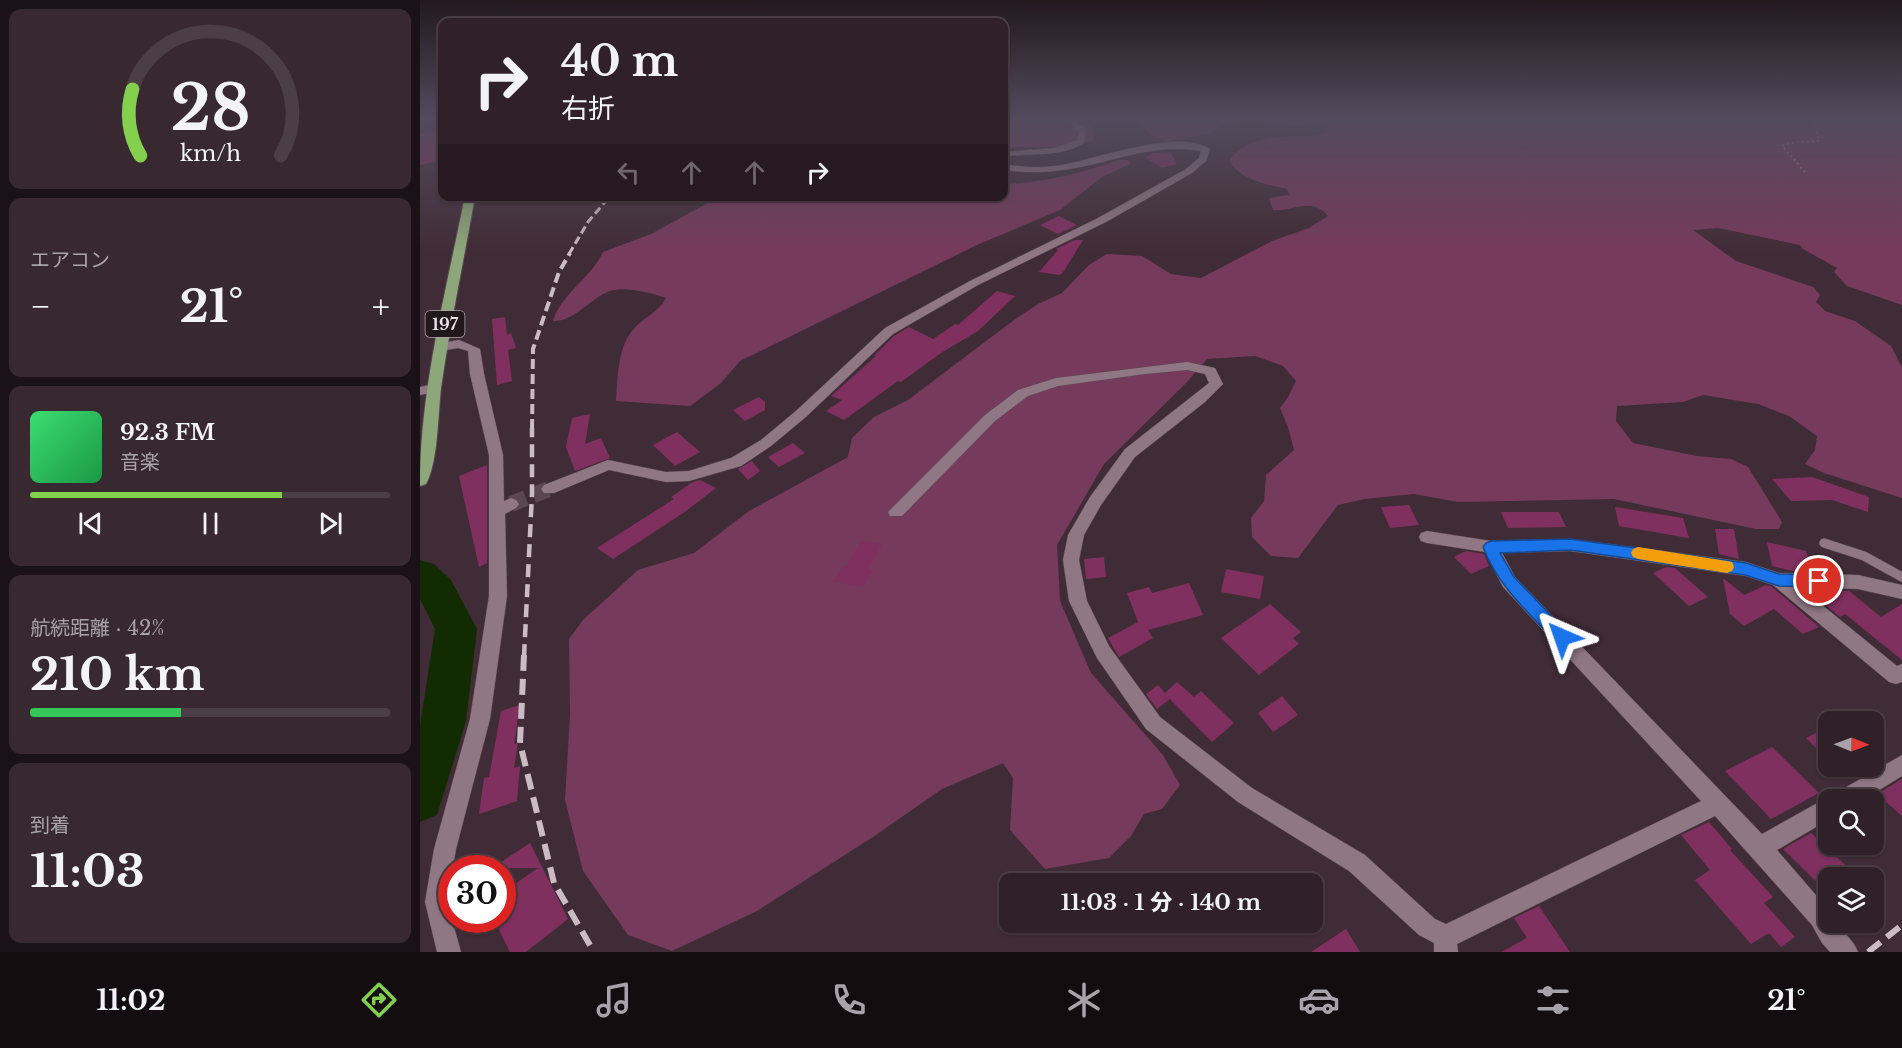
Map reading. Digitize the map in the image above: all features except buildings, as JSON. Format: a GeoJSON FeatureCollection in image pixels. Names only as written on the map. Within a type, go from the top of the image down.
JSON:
{"type":"FeatureCollection","features":[{"type":"Feature","properties":{"kind":"highway","name":"197"},"geometry":{"type":"LineString","coordinates":[[420,480],[426,453],[427,390],[441,346],[469,201]]}},
{"type":"Feature","properties":{"kind":"street"},"geometry":{"type":"LineString","coordinates":[[1008,169],[1023,172],[1064,169],[1084,163]]}},
{"type":"Feature","properties":{"kind":"street"},"geometry":{"type":"LineString","coordinates":[[549,489],[608,465],[666,477],[689,476],[736,462],[766,443],[802,413],[889,331],[984,278],[1102,220],[1136,198],[1189,171],[1198,163]]}},
{"type":"Feature","properties":{"kind":"street"},"geometry":{"type":"LineString","coordinates":[[441,346],[459,344],[474,349],[477,375],[496,455],[505,507],[498,596],[480,719],[445,849],[436,902],[449,952]]}},
{"type":"Feature","properties":{"kind":"street"},"geometry":{"type":"LineString","coordinates":[[896,512],[990,418],[1023,393],[1056,382],[1134,372],[1187,366],[1210,371],[1216,384],[1130,453],[1085,518],[1076,536],[1071,560],[1078,601],[1103,652],[1153,723],[1245,795],[1357,863],[1445,944],[1717,804]]}},
{"type":"Feature","properties":{"kind":"street"},"geometry":{"type":"LineString","coordinates":[[1427,537],[1491,547],[1570,544],[1746,569],[1779,580],[1858,582],[1902,592]]}},
{"type":"Feature","properties":{"kind":"street"},"geometry":{"type":"LineString","coordinates":[[1491,547],[1498,565],[1509,582],[1760,848],[1820,917],[1830,935],[1846,952]]}},
{"type":"Feature","properties":{"kind":"street"},"geometry":{"type":"LineString","coordinates":[[1779,580],[1896,676],[1902,672]]}},
{"type":"Feature","properties":{"kind":"street"},"geometry":{"type":"LineString","coordinates":[[1862,789],[1902,765]]}},
{"type":"Feature","properties":{"kind":"street"},"geometry":{"type":"LineString","coordinates":[[1760,848],[1818,814]]}},
{"type":"Feature","properties":{"kind":"lane"},"geometry":{"type":"LineString","coordinates":[[1824,543],[1864,556],[1902,577]]}},
{"type":"Feature","properties":{"kind":"path"},"geometry":{"type":"LineString","coordinates":[[1797,163],[1805,172]]}},
{"type":"Feature","properties":{"kind":"shaded area"},"geometry":{"type":"Polygon","coordinates":[[[1108,163],[1130,164],[1102,177],[1060,210],[977,245],[740,361],[721,383],[690,406],[616,401],[623,347],[636,326],[659,308],[666,298],[623,289],[610,291],[568,318],[553,321],[562,302],[591,270],[603,252],[651,234],[712,201],[1008,201],[1008,184],[1034,182],[1108,163]]]}},
{"type":"Feature","properties":{"kind":"shaded area"},"geometry":{"type":"Polygon","coordinates":[[[1231,163],[1902,163],[1902,305],[1847,286],[1834,272],[1837,268],[1803,249],[1800,245],[1718,228],[1693,230],[1736,261],[1813,287],[1820,295],[1816,302],[1825,311],[1855,321],[1891,346],[1902,367],[1902,498],[1824,473],[1805,464],[1815,450],[1817,436],[1789,416],[1758,404],[1703,395],[1683,402],[1617,406],[1616,421],[1633,443],[1697,456],[1731,459],[1748,467],[1782,522],[1779,529],[1756,529],[1614,499],[1458,502],[1414,494],[1365,499],[1338,505],[1298,558],[1271,556],[1252,537],[1251,518],[1264,501],[1266,475],[1294,450],[1280,408],[1296,381],[1283,366],[1255,356],[1207,359],[1186,383],[1104,464],[1057,545],[1060,601],[1091,673],[1163,755],[1180,785],[1162,809],[1144,814],[1131,836],[1109,858],[1045,869],[1010,830],[1013,778],[1003,763],[942,789],[873,837],[757,911],[672,951],[628,935],[583,871],[565,800],[570,714],[569,639],[583,620],[638,570],[694,553],[749,511],[848,457],[852,438],[874,417],[908,400],[1014,320],[1038,304],[1062,293],[1089,265],[1107,254],[1142,256],[1171,274],[1201,278],[1272,241],[1309,228],[1328,216],[1322,210],[1309,206],[1273,210],[1269,198],[1289,195],[1287,189],[1247,177],[1231,163]]]}},
{"type":"Feature","properties":{"kind":"waterway"},"geometry":{"type":"LineString","coordinates":[[420,575],[437,591],[456,629],[444,721],[420,798]]}},
{"type":"Feature","properties":{"kind":"tunnel"},"geometry":{"type":"LineString","coordinates":[[511,504],[549,489]]}},
{"type":"Feature","properties":{"kind":"railway"},"geometry":{"type":"LineString","coordinates":[[569,254],[588,222],[606,201]]}},
{"type":"Feature","properties":{"kind":"railway"},"geometry":{"type":"LineString","coordinates":[[532,429],[533,349],[559,272],[570,253]]}},
{"type":"Feature","properties":{"kind":"railway"},"geometry":{"type":"LineString","coordinates":[[524,657],[532,494],[532,429]]}},
{"type":"Feature","properties":{"kind":"railway"},"geometry":{"type":"LineString","coordinates":[[524,655],[520,743],[554,883],[594,952]]}},
{"type":"Feature","properties":{"kind":"railway"},"geometry":{"type":"LineString","coordinates":[[1868,952],[1902,925]]}},
{"type":"Feature","properties":{"kind":"slow traffic"},"geometry":{"type":"LineString","coordinates":[[1638,553],[1727,567]]}},
{"type":"Feature","properties":{"kind":"route"},"geometry":{"type":"LineString","coordinates":[[1562,637],[1509,582],[1498,565],[1491,547],[1570,544],[1746,569],[1779,580],[1819,581]]}}]}
